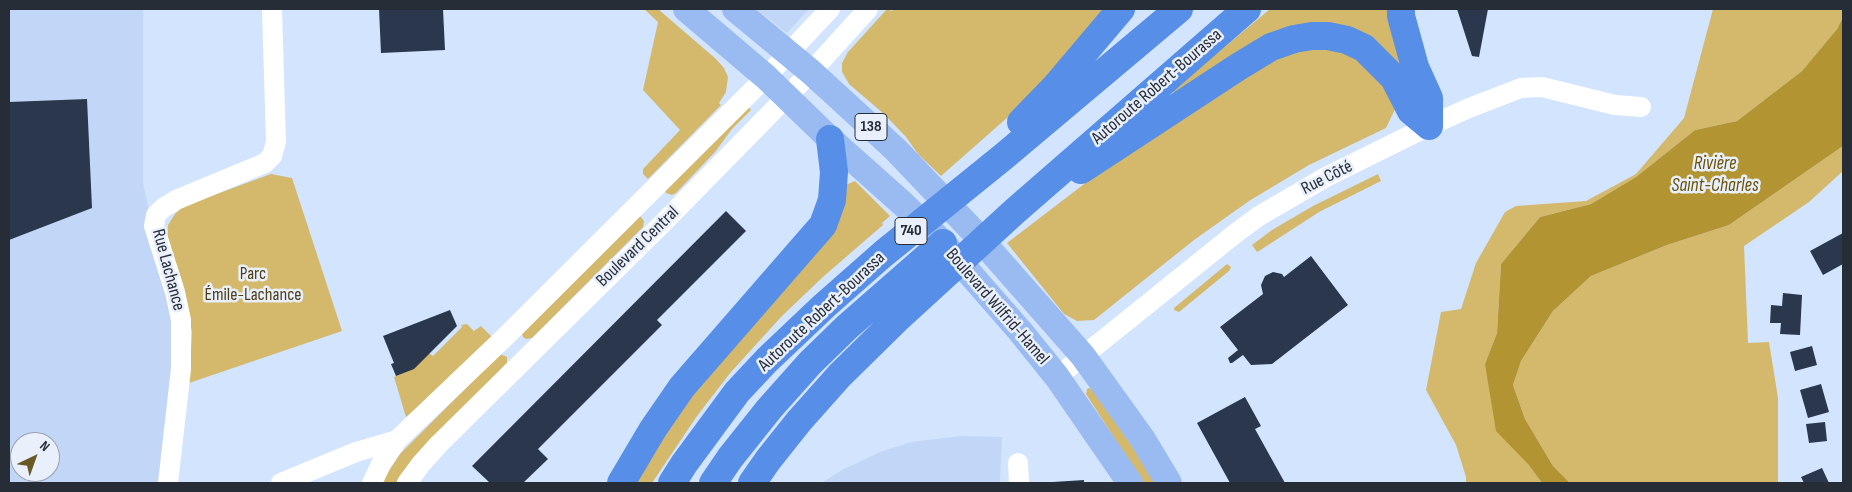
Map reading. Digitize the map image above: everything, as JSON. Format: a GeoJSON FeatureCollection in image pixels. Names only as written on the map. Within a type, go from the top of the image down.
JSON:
{"type":"FeatureCollection","features":[{"type":"Feature","properties":{"kind":"highway"},"geometry":{"type":"LineString","coordinates":[[1003,157],[1023,120],[1055,87],[1121,9]]}},
{"type":"Feature","properties":{"kind":"highway","name":"Autoroute Robert-Bourassa"},"geometry":{"type":"LineString","coordinates":[[672,483],[737,392],[767,360],[824,306],[883,254],[1003,157],[1179,9]]}},
{"type":"Feature","properties":{"kind":"highway","name":"Autoroute Robert-Bourassa"},"geometry":{"type":"LineString","coordinates":[[752,483],[768,460],[840,375],[896,320],[1015,211],[1247,9]]}},
{"type":"Feature","properties":{"kind":"highway"},"geometry":{"type":"LineString","coordinates":[[1401,9],[1401,16],[1415,67],[1429,98],[1429,126]]}},
{"type":"Feature","properties":{"kind":"highway"},"geometry":{"type":"LineString","coordinates":[[1015,211],[1116,149],[1238,67],[1271,47],[1294,39],[1328,36],[1347,40],[1364,48],[1394,78],[1411,111],[1429,126]]}},
{"type":"Feature","properties":{"kind":"highway"},"geometry":{"type":"LineString","coordinates":[[621,483],[653,429],[682,387],[822,225],[832,200],[834,172],[830,139]]}},
{"type":"Feature","properties":{"kind":"highway"},"geometry":{"type":"LineString","coordinates":[[713,483],[730,458],[769,409],[810,363],[847,326],[935,250]]}},
{"type":"Feature","properties":{"kind":"main road","name":"Boulevard Wilfrid-Hamel"},"geometry":{"type":"LineString","coordinates":[[686,9],[766,77],[830,139],[903,204],[935,250],[985,290],[1058,377],[1130,483]]}},
{"type":"Feature","properties":{"kind":"main road","name":"Boulevard Wilfrid-Hamel"},"geometry":{"type":"LineString","coordinates":[[735,9],[812,72],[896,150],[1013,275],[1083,356],[1142,438],[1170,483]]}},
{"type":"Feature","properties":{"kind":"street","name":"Rue Lachance"},"geometry":{"type":"LineString","coordinates":[[168,483],[181,369],[181,320],[175,292],[154,226],[156,215],[162,208],[176,200],[265,163],[272,156],[276,142],[272,9]]}},
{"type":"Feature","properties":{"kind":"street","name":"Boulevard Central"},"geometry":{"type":"LineString","coordinates":[[372,483],[382,462],[397,440],[505,337],[766,77],[830,9]]}},
{"type":"Feature","properties":{"kind":"street","name":"Boulevard Central"},"geometry":{"type":"LineString","coordinates":[[407,483],[420,464],[812,72],[868,9]]}},
{"type":"Feature","properties":{"kind":"street","name":"Rue Côté"},"geometry":{"type":"LineString","coordinates":[[1058,377],[1259,216],[1326,177],[1429,126],[1521,88],[1542,87],[1615,105],[1641,107]]}},
{"type":"Feature","properties":{"kind":"street"},"geometry":{"type":"LineString","coordinates":[[639,202],[662,224]]}},
{"type":"Feature","properties":{"kind":"street"},"geometry":{"type":"LineString","coordinates":[[505,337],[526,357]]}},
{"type":"Feature","properties":{"kind":"street"},"geometry":{"type":"LineString","coordinates":[[281,483],[356,452],[397,440]]}},
{"type":"Feature","properties":{"kind":"street"},"geometry":{"type":"LineString","coordinates":[[1018,463],[1019,483]]}},
{"type":"Feature","properties":{"kind":"shaded area"},"geometry":{"type":"Polygon","coordinates":[[[9,9],[143,9],[143,183],[157,249],[178,326],[166,483],[9,483],[9,9]]]}},
{"type":"Feature","properties":{"kind":"shaded area"},"geometry":{"type":"Polygon","coordinates":[[[756,9],[809,9],[787,33],[756,9]]]}},
{"type":"Feature","properties":{"kind":"shaded area"},"geometry":{"type":"Polygon","coordinates":[[[961,436],[1002,437],[1000,483],[821,483],[842,470],[880,452],[911,442],[961,436]]]}},
{"type":"Feature","properties":{"kind":"green space"},"geometry":{"type":"Polygon","coordinates":[[[644,9],[658,9],[716,59],[724,68],[728,77],[726,92],[719,103],[721,105],[648,179],[643,174],[643,169],[680,130],[643,90],[658,22],[644,9]]]}},
{"type":"Feature","properties":{"kind":"green space"},"geometry":{"type":"Polygon","coordinates":[[[887,9],[892,11],[894,9],[1109,9],[1050,80],[941,176],[918,154],[906,137],[884,114],[849,84],[842,72],[842,63],[848,52],[887,9]]]}},
{"type":"Feature","properties":{"kind":"green space"},"geometry":{"type":"Polygon","coordinates":[[[1270,9],[1393,9],[1406,66],[1398,69],[1327,28],[1178,98],[1172,91],[1270,9]]]}},
{"type":"Feature","properties":{"kind":"green space"},"geometry":{"type":"Polygon","coordinates":[[[1713,9],[1843,9],[1843,17],[1837,29],[1802,71],[1737,121],[1695,130],[1636,177],[1591,204],[1540,217],[1501,264],[1497,333],[1485,364],[1528,464],[1542,483],[1466,483],[1466,477],[1456,445],[1426,390],[1441,312],[1461,309],[1476,263],[1505,212],[1516,206],[1586,201],[1636,174],[1684,118],[1713,9]]]}},
{"type":"Feature","properties":{"kind":"green space"},"geometry":{"type":"Polygon","coordinates":[[[1308,42],[1353,53],[1392,91],[1395,109],[1386,128],[1309,165],[1249,201],[1194,240],[1094,320],[1077,321],[1064,314],[1007,243],[1109,165],[1254,67],[1308,42]]]}},
{"type":"Feature","properties":{"kind":"green space"},"geometry":{"type":"Polygon","coordinates":[[[747,105],[751,110],[732,129],[715,152],[676,193],[672,195],[666,193],[665,190],[747,105]]]}},
{"type":"Feature","properties":{"kind":"green space"},"geometry":{"type":"Polygon","coordinates":[[[1843,146],[1843,171],[1809,202],[1744,246],[1748,343],[1769,342],[1778,398],[1778,483],[1570,483],[1553,466],[1525,419],[1513,385],[1521,361],[1553,311],[1591,276],[1667,245],[1729,225],[1843,146]]]}},
{"type":"Feature","properties":{"kind":"green space","name":"Parc Émile-Lachance"},"geometry":{"type":"Polygon","coordinates":[[[271,174],[292,178],[342,331],[189,383],[192,332],[182,281],[167,239],[168,225],[175,214],[184,206],[271,174]]]}},
{"type":"Feature","properties":{"kind":"green space"},"geometry":{"type":"Polygon","coordinates":[[[1378,174],[1381,181],[1319,212],[1259,251],[1257,252],[1252,245],[1272,230],[1313,206],[1378,174]]]}},
{"type":"Feature","properties":{"kind":"green space"},"geometry":{"type":"Polygon","coordinates":[[[855,181],[890,216],[882,223],[883,225],[824,276],[782,316],[731,372],[697,416],[652,483],[630,483],[843,186],[855,181]]]}},
{"type":"Feature","properties":{"kind":"green space"},"geometry":{"type":"Polygon","coordinates":[[[640,216],[644,221],[643,227],[532,338],[526,339],[523,337],[522,334],[640,216]]]}},
{"type":"Feature","properties":{"kind":"green space"},"geometry":{"type":"Polygon","coordinates":[[[1227,264],[1231,267],[1229,271],[1179,312],[1174,310],[1174,308],[1227,264]]]}},
{"type":"Feature","properties":{"kind":"green space"},"geometry":{"type":"Polygon","coordinates":[[[467,324],[474,331],[481,326],[492,337],[429,399],[406,417],[394,377],[414,368],[429,353],[433,356],[462,327],[461,325],[467,324]]]}},
{"type":"Feature","properties":{"kind":"green space"},"geometry":{"type":"Polygon","coordinates":[[[500,354],[507,357],[507,363],[402,474],[396,483],[381,483],[400,454],[500,354]]]}},
{"type":"Feature","properties":{"kind":"green space"},"geometry":{"type":"Polygon","coordinates":[[[1089,388],[1094,390],[1157,483],[1143,483],[1086,394],[1089,388]]]}},
{"type":"Feature","properties":{"kind":"water","name":"Rivière Saint-Charles"},"geometry":{"type":"Polygon","coordinates":[[[1843,17],[1843,146],[1729,225],[1667,245],[1591,276],[1553,311],[1521,361],[1513,385],[1525,419],[1553,466],[1570,483],[1542,483],[1528,464],[1496,431],[1485,364],[1497,333],[1501,264],[1540,217],[1591,204],[1636,177],[1695,130],[1737,121],[1802,71],[1837,29],[1843,17]]]}},
{"type":"Feature","properties":{"kind":"building"},"geometry":{"type":"Polygon","coordinates":[[[379,9],[443,9],[445,50],[381,53],[379,9]]]}},
{"type":"Feature","properties":{"kind":"building"},"geometry":{"type":"Polygon","coordinates":[[[1457,9],[1488,9],[1479,57],[1472,56],[1457,9]]]}},
{"type":"Feature","properties":{"kind":"building"},"geometry":{"type":"Polygon","coordinates":[[[87,99],[92,208],[9,240],[9,102],[87,99]]]}},
{"type":"Feature","properties":{"kind":"building"},"geometry":{"type":"Polygon","coordinates":[[[726,211],[746,231],[657,320],[662,325],[538,449],[548,459],[523,483],[490,483],[472,466],[726,211]]]}},
{"type":"Feature","properties":{"kind":"building"},"geometry":{"type":"Polygon","coordinates":[[[1843,233],[1843,264],[1823,275],[1810,251],[1843,233]]]}},
{"type":"Feature","properties":{"kind":"building"},"geometry":{"type":"Polygon","coordinates":[[[1311,256],[1348,305],[1272,364],[1251,365],[1243,355],[1230,363],[1228,358],[1238,350],[1220,327],[1263,294],[1261,285],[1265,276],[1273,272],[1282,274],[1284,277],[1311,256]]]}},
{"type":"Feature","properties":{"kind":"building"},"geometry":{"type":"Polygon","coordinates":[[[1783,293],[1802,295],[1800,335],[1780,334],[1781,323],[1770,323],[1771,305],[1782,306],[1783,293]]]}},
{"type":"Feature","properties":{"kind":"building"},"geometry":{"type":"Polygon","coordinates":[[[450,310],[457,326],[414,369],[396,376],[391,364],[394,363],[383,336],[450,310]]]}},
{"type":"Feature","properties":{"kind":"building"},"geometry":{"type":"Polygon","coordinates":[[[1812,346],[1817,365],[1795,371],[1790,352],[1812,346]]]}},
{"type":"Feature","properties":{"kind":"building"},"geometry":{"type":"Polygon","coordinates":[[[1821,384],[1829,412],[1808,418],[1800,390],[1821,384]]]}},
{"type":"Feature","properties":{"kind":"building"},"geometry":{"type":"Polygon","coordinates":[[[1245,397],[1261,426],[1255,429],[1285,483],[1230,483],[1197,423],[1245,397]]]}},
{"type":"Feature","properties":{"kind":"building"},"geometry":{"type":"Polygon","coordinates":[[[1825,422],[1827,441],[1809,443],[1806,424],[1825,422]]]}},
{"type":"Feature","properties":{"kind":"building"},"geometry":{"type":"Polygon","coordinates":[[[1822,468],[1829,483],[1804,483],[1801,477],[1822,468]]]}},
{"type":"Feature","properties":{"kind":"building"},"geometry":{"type":"Polygon","coordinates":[[[1084,480],[1084,483],[1053,483],[1053,482],[1084,480]]]}}]}
